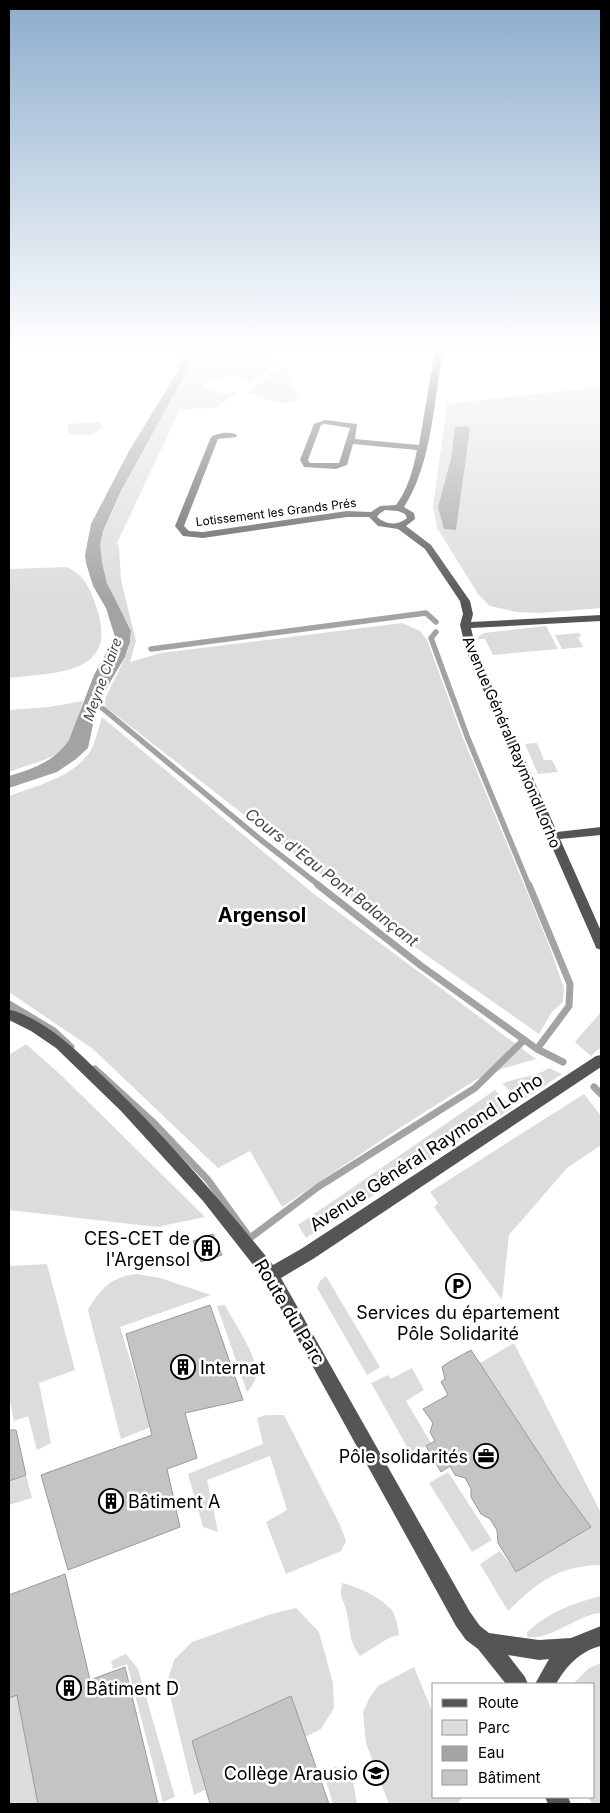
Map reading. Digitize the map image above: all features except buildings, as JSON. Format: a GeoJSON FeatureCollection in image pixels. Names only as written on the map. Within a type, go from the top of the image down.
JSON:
{"type":"FeatureCollection","features":[{"type":"Feature","properties":{"kind":"street"},"geometry":{"type":"LineString","coordinates":[[314,435],[304,460],[308,465],[336,467],[342,465],[352,435]]}},
{"type":"Feature","properties":{"kind":"street"},"geometry":{"type":"LineString","coordinates":[[399,508],[410,495],[424,435]]}},
{"type":"Feature","properties":{"kind":"street","name":"Lotissement les Grands Prés"},"geometry":{"type":"LineString","coordinates":[[232,436],[214,437],[179,526],[186,534],[202,535],[348,514],[373,515]]}},
{"type":"Feature","properties":{"kind":"street"},"geometry":{"type":"LineString","coordinates":[[350,441],[422,448]]}},
{"type":"Feature","properties":{"kind":"street"},"geometry":{"type":"LineString","coordinates":[[373,515],[383,508],[399,508],[408,512],[411,518],[400,526]]}},
{"type":"Feature","properties":{"kind":"street","name":"Avenue Général Raymond Lorho"},"geometry":{"type":"LineString","coordinates":[[373,515],[375,520],[383,525],[400,526],[423,542],[442,565],[465,601],[468,614],[465,625],[466,637],[475,661],[601,945]]}},
{"type":"Feature","properties":{"kind":"street"},"geometry":{"type":"LineString","coordinates":[[465,625],[601,618]]}},
{"type":"Feature","properties":{"kind":"street"},"geometry":{"type":"LineString","coordinates":[[553,836],[601,831]]}},
{"type":"Feature","properties":{"kind":"street","name":"Route du Parc"},"geometry":{"type":"LineString","coordinates":[[9,1014],[36,1027],[61,1044],[126,1107],[208,1196],[271,1275],[463,1619],[473,1633],[485,1642],[517,1683]]}},
{"type":"Feature","properties":{"kind":"street","name":"Avenue Général Raymond Lorho"},"geometry":{"type":"LineString","coordinates":[[271,1275],[328,1241],[601,1060]]}},
{"type":"Feature","properties":{"kind":"street"},"geometry":{"type":"LineString","coordinates":[[546,1683],[557,1663],[572,1648],[594,1637],[601,1636]]}},
{"type":"Feature","properties":{"kind":"street"},"geometry":{"type":"LineString","coordinates":[[485,1642],[539,1650],[572,1648]]}},
{"type":"Feature","properties":{"kind":"green space"},"geometry":{"type":"Polygon","coordinates":[[[151,435],[168,435],[117,543],[119,547],[121,580],[136,641],[130,662],[161,653],[402,623],[420,631],[427,640],[463,738],[547,940],[564,988],[563,1002],[552,1012],[539,1034],[402,938],[107,708],[104,703],[125,658],[131,639],[131,632],[109,588],[101,561],[100,543],[106,525],[131,472],[151,435]]]}},
{"type":"Feature","properties":{"kind":"green space"},"geometry":{"type":"Polygon","coordinates":[[[443,435],[601,435],[601,608],[540,613],[517,612],[490,606],[478,594],[437,528],[433,507],[443,435]]]}},
{"type":"Feature","properties":{"kind":"green space"},"geometry":{"type":"Polygon","coordinates":[[[67,567],[83,579],[92,596],[97,609],[101,631],[99,647],[91,659],[78,666],[45,674],[9,678],[9,569],[67,567]]]}},
{"type":"Feature","properties":{"kind":"green space"},"geometry":{"type":"Polygon","coordinates":[[[546,626],[558,649],[493,655],[485,639],[478,639],[484,633],[546,626]]]}},
{"type":"Feature","properties":{"kind":"green space"},"geometry":{"type":"Polygon","coordinates":[[[580,633],[581,636],[578,637],[583,647],[562,649],[555,635],[580,633]]]}},
{"type":"Feature","properties":{"kind":"green space"},"geometry":{"type":"Polygon","coordinates":[[[83,701],[73,733],[63,749],[44,760],[9,772],[9,710],[49,707],[83,701]]]}},
{"type":"Feature","properties":{"kind":"green space"},"geometry":{"type":"Polygon","coordinates":[[[102,717],[314,894],[536,1059],[504,1068],[477,1079],[395,1131],[282,1207],[250,1151],[218,1168],[93,1049],[9,992],[9,796],[57,778],[79,764],[88,755],[94,744],[102,717]]]}},
{"type":"Feature","properties":{"kind":"green space"},"geometry":{"type":"Polygon","coordinates":[[[537,743],[544,760],[552,760],[558,772],[538,774],[525,744],[537,743]]]}},
{"type":"Feature","properties":{"kind":"green space"},"geometry":{"type":"Polygon","coordinates":[[[601,1012],[601,1047],[591,1056],[575,1042],[601,1012]]]}},
{"type":"Feature","properties":{"kind":"green space"},"geometry":{"type":"Polygon","coordinates":[[[26,1044],[61,1075],[205,1217],[157,1227],[9,1210],[9,1055],[26,1044]]]}},
{"type":"Feature","properties":{"kind":"green space"},"geometry":{"type":"Polygon","coordinates":[[[549,1068],[562,1074],[523,1100],[502,1084],[538,1074],[549,1068]]]}},
{"type":"Feature","properties":{"kind":"green space"},"geometry":{"type":"Polygon","coordinates":[[[495,1090],[512,1108],[306,1238],[298,1225],[495,1090]]]}},
{"type":"Feature","properties":{"kind":"green space"},"geometry":{"type":"Polygon","coordinates":[[[584,1094],[601,1116],[601,1145],[567,1168],[509,1235],[502,1300],[434,1207],[438,1203],[430,1192],[584,1094]]]}},
{"type":"Feature","properties":{"kind":"green space"},"geometry":{"type":"Polygon","coordinates":[[[47,1264],[75,1370],[39,1383],[51,1443],[37,1450],[28,1416],[14,1421],[9,1395],[9,1266],[47,1264]]]}},
{"type":"Feature","properties":{"kind":"green space"},"geometry":{"type":"Polygon","coordinates":[[[137,1274],[160,1278],[211,1295],[120,1327],[151,1427],[121,1439],[88,1310],[97,1296],[108,1285],[120,1278],[137,1274]]]}},
{"type":"Feature","properties":{"kind":"green space"},"geometry":{"type":"Polygon","coordinates":[[[326,1276],[380,1367],[367,1375],[317,1288],[320,1281],[326,1276]]]}},
{"type":"Feature","properties":{"kind":"green space"},"geometry":{"type":"Polygon","coordinates":[[[225,1305],[245,1340],[256,1367],[255,1379],[247,1392],[217,1306],[225,1305]]]}},
{"type":"Feature","properties":{"kind":"green space"},"geometry":{"type":"Polygon","coordinates":[[[514,1343],[601,1513],[601,1565],[572,1569],[549,1577],[508,1611],[480,1564],[500,1551],[516,1572],[591,1527],[559,1484],[480,1363],[514,1343]]]}},
{"type":"Feature","properties":{"kind":"green space"},"geometry":{"type":"Polygon","coordinates":[[[412,1368],[424,1390],[406,1401],[431,1443],[411,1454],[371,1383],[388,1375],[391,1379],[412,1368]]]}},
{"type":"Feature","properties":{"kind":"green space"},"geometry":{"type":"Polygon","coordinates":[[[266,1415],[284,1415],[340,1525],[346,1541],[341,1551],[286,1574],[266,1522],[287,1510],[270,1456],[207,1480],[218,1532],[203,1527],[188,1474],[263,1444],[257,1418],[266,1415]]]}},
{"type":"Feature","properties":{"kind":"green space"},"geometry":{"type":"Polygon","coordinates":[[[448,1472],[492,1540],[472,1552],[429,1483],[448,1472]]]}},
{"type":"Feature","properties":{"kind":"green space"},"geometry":{"type":"Polygon","coordinates":[[[26,1475],[32,1498],[9,1505],[9,1481],[26,1475]]]}},
{"type":"Feature","properties":{"kind":"green space"},"geometry":{"type":"Polygon","coordinates":[[[342,1583],[355,1587],[384,1602],[393,1612],[399,1635],[389,1638],[360,1656],[351,1640],[346,1609],[341,1596],[342,1583]]]}},
{"type":"Feature","properties":{"kind":"green space"},"geometry":{"type":"Polygon","coordinates":[[[601,1596],[601,1613],[582,1618],[545,1635],[527,1637],[527,1632],[553,1613],[571,1605],[601,1596]]]}},
{"type":"Feature","properties":{"kind":"green space"},"geometry":{"type":"Polygon","coordinates":[[[296,1608],[319,1632],[333,1683],[334,1708],[321,1729],[305,1737],[291,1696],[192,1741],[205,1790],[194,1795],[167,1683],[174,1660],[192,1642],[271,1614],[296,1608]]]}},
{"type":"Feature","properties":{"kind":"green space"},"geometry":{"type":"Polygon","coordinates":[[[126,1654],[138,1669],[175,1797],[163,1802],[127,1664],[113,1669],[111,1661],[126,1654]]]}},
{"type":"Feature","properties":{"kind":"green space"},"geometry":{"type":"Polygon","coordinates":[[[601,1663],[601,1804],[593,1804],[588,1798],[595,1798],[595,1683],[574,1683],[589,1668],[601,1663]]]}},
{"type":"Feature","properties":{"kind":"green space"},"geometry":{"type":"Polygon","coordinates":[[[414,1667],[432,1711],[432,1798],[461,1798],[458,1804],[389,1804],[366,1743],[363,1712],[378,1686],[414,1667]]]}},
{"type":"Feature","properties":{"kind":"green space"},"geometry":{"type":"Polygon","coordinates":[[[17,1695],[39,1804],[9,1804],[9,1698],[17,1695]]]}},
{"type":"Feature","properties":{"kind":"green space"},"geometry":{"type":"Polygon","coordinates":[[[335,1767],[346,1769],[353,1781],[357,1804],[333,1804],[324,1774],[335,1767]]]}},
{"type":"Feature","properties":{"kind":"water","name":"Meyne Claire"},"geometry":{"type":"Polygon","coordinates":[[[139,435],[152,435],[122,489],[103,531],[100,544],[107,583],[131,631],[125,657],[109,684],[95,715],[88,748],[57,772],[9,788],[9,776],[50,759],[69,740],[94,675],[115,637],[106,608],[93,586],[85,555],[91,524],[139,435]]]}},
{"type":"Feature","properties":{"kind":"water"},"geometry":{"type":"Polygon","coordinates":[[[454,435],[469,435],[456,530],[444,529],[438,507],[451,459],[454,435]]]}},
{"type":"Feature","properties":{"kind":"waterway"},"geometry":{"type":"LineString","coordinates":[[151,649],[426,613],[436,622]]}},
{"type":"Feature","properties":{"kind":"waterway"},"geometry":{"type":"LineString","coordinates":[[436,632],[431,638],[467,736],[529,886]]}},
{"type":"Feature","properties":{"kind":"waterway","name":"Cours d'Eau Pont Balançant"},"geometry":{"type":"LineString","coordinates":[[95,702],[261,840],[320,886]]}},
{"type":"Feature","properties":{"kind":"waterway","name":"Cours d'Eau Pont Balançant"},"geometry":{"type":"LineString","coordinates":[[318,885],[420,965],[537,1049]]}},
{"type":"Feature","properties":{"kind":"waterway"},"geometry":{"type":"LineString","coordinates":[[529,885],[570,984],[569,1006],[537,1049]]}},
{"type":"Feature","properties":{"kind":"waterway"},"geometry":{"type":"LineString","coordinates":[[9,1004],[54,1031],[71,1047]]}},
{"type":"Feature","properties":{"kind":"waterway"},"geometry":{"type":"LineString","coordinates":[[95,1069],[153,1122],[208,1180],[250,1238],[318,1187],[475,1088],[524,1040]]}},
{"type":"Feature","properties":{"kind":"waterway","name":"Cours d'Eau Pont Balançant"},"geometry":{"type":"LineString","coordinates":[[537,1049],[563,1062]]}},
{"type":"Feature","properties":{"kind":"waterway","name":"Cours d'Eau Pont Balançant"},"geometry":{"type":"LineString","coordinates":[[594,1087],[601,1094]]}},
{"type":"Feature","properties":{"kind":"place","name":"CES-CET de l'Argensol"},"geometry":{"type":"Point","coordinates":[207,1248]}},
{"type":"Feature","properties":{"kind":"place","name":"Services du épartement Pôle Solidarité"},"geometry":{"type":"Point","coordinates":[458,1286]}},
{"type":"Feature","properties":{"kind":"place","name":"Internat"},"geometry":{"type":"Point","coordinates":[183,1367]}},
{"type":"Feature","properties":{"kind":"place","name":"Pôle solidarités"},"geometry":{"type":"Point","coordinates":[486,1456]}},
{"type":"Feature","properties":{"kind":"place","name":"Bâtiment A"},"geometry":{"type":"Point","coordinates":[111,1501]}},
{"type":"Feature","properties":{"kind":"place","name":"Bâtiment D"},"geometry":{"type":"Point","coordinates":[69,1688]}},
{"type":"Feature","properties":{"kind":"place","name":"Collège Arausio"},"geometry":{"type":"Point","coordinates":[376,1773]}},
{"type":"Feature","properties":{"kind":"district","name":"Argensol"},"geometry":{"type":"Point","coordinates":[262,915]}}]}
